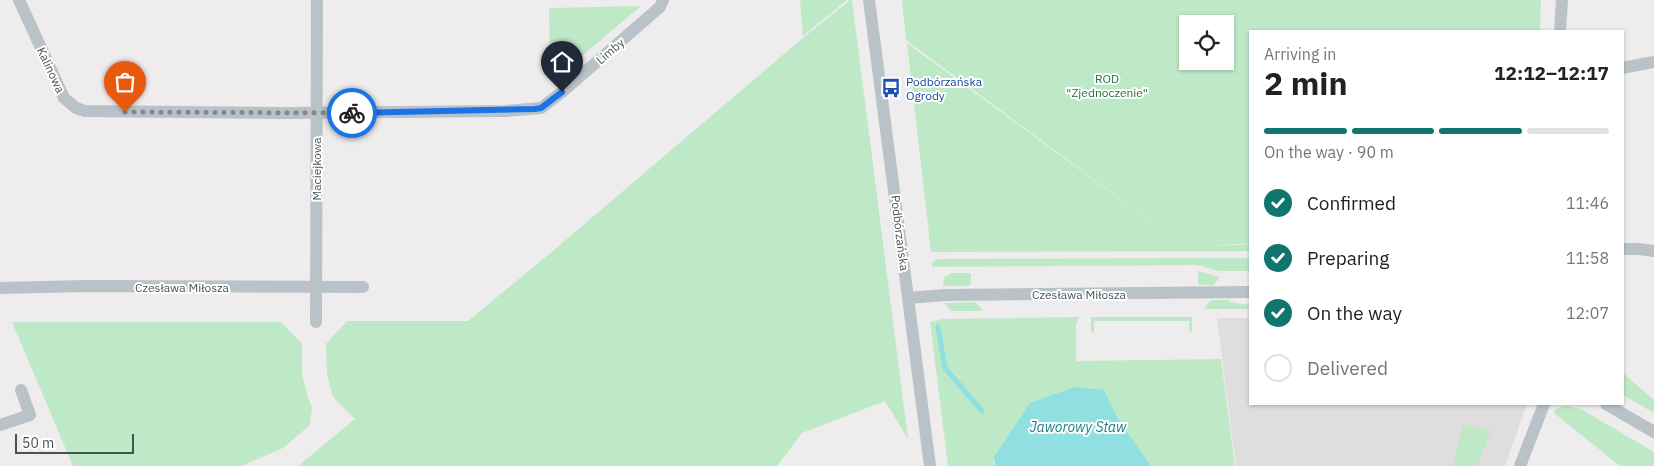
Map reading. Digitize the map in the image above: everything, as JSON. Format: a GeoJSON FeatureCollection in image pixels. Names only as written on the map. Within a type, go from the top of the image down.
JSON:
{"type":"FeatureCollection","features":[{"type":"Feature","properties":{"kind":"street","name":"Kalinowa"},"geometry":{"type":"LineString","coordinates":[[20,0],[64,98],[76,108],[86,111],[316,113]]}},
{"type":"Feature","properties":{"kind":"street","name":"Maciejkowa"},"geometry":{"type":"LineString","coordinates":[[316,322],[317,0]]}},
{"type":"Feature","properties":{"kind":"street","name":"Limby"},"geometry":{"type":"LineString","coordinates":[[316,113],[506,111],[541,108],[660,7],[663,0]]}},
{"type":"Feature","properties":{"kind":"street","name":"Podbórzańska"},"geometry":{"type":"LineString","coordinates":[[869,0],[930,466]]}},
{"type":"Feature","properties":{"kind":"street"},"geometry":{"type":"LineString","coordinates":[[1560,30],[1562,0]]}},
{"type":"Feature","properties":{"kind":"street"},"geometry":{"type":"LineString","coordinates":[[1624,68],[1654,62]]}},
{"type":"Feature","properties":{"kind":"street"},"geometry":{"type":"LineString","coordinates":[[1624,249],[1654,251]]}},
{"type":"Feature","properties":{"kind":"street","name":"Czesława Miłosza"},"geometry":{"type":"LineString","coordinates":[[0,288],[85,286],[363,287]]}},
{"type":"Feature","properties":{"kind":"street","name":"Czesława Miłosza"},"geometry":{"type":"LineString","coordinates":[[908,298],[946,295],[1249,292]]}},
{"type":"Feature","properties":{"kind":"street"},"geometry":{"type":"LineString","coordinates":[[0,425],[30,415],[21,390]]}},
{"type":"Feature","properties":{"kind":"street"},"geometry":{"type":"LineString","coordinates":[[1520,466],[1544,405]]}},
{"type":"Feature","properties":{"kind":"street"},"geometry":{"type":"LineString","coordinates":[[1608,405],[1654,432]]}},
{"type":"Feature","properties":{"kind":"shaded area"},"geometry":{"type":"Polygon","coordinates":[[[1217,318],[1249,318],[1249,405],[1527,405],[1505,466],[1236,466],[1217,318]]]}},
{"type":"Feature","properties":{"kind":"green space"},"geometry":{"type":"Polygon","coordinates":[[[800,0],[847,0],[803,36],[800,0]]]}},
{"type":"Feature","properties":{"kind":"green space"},"geometry":{"type":"Polygon","coordinates":[[[852,0],[908,439],[885,401],[802,433],[777,466],[298,466],[355,419],[333,397],[327,375],[326,344],[347,321],[468,321],[852,0]]]}},
{"type":"Feature","properties":{"kind":"green space","name":"ROD \"Zjednoczenie\""},"geometry":{"type":"Polygon","coordinates":[[[902,0],[1541,0],[1540,30],[1249,30],[1249,243],[1201,247],[1249,244],[1249,251],[931,252],[907,43],[1186,248],[906,40],[902,0]]]}},
{"type":"Feature","properties":{"kind":"green space"},"geometry":{"type":"Polygon","coordinates":[[[641,6],[564,71],[550,53],[549,8],[641,6]]]}},
{"type":"Feature","properties":{"kind":"green space"},"geometry":{"type":"Polygon","coordinates":[[[1249,258],[1249,271],[1219,271],[1197,265],[932,267],[932,262],[937,259],[1249,258]]]}},
{"type":"Feature","properties":{"kind":"green space"},"geometry":{"type":"Polygon","coordinates":[[[1198,271],[1219,278],[1214,285],[1200,285],[1198,283],[1198,271]]]}},
{"type":"Feature","properties":{"kind":"green space"},"geometry":{"type":"Polygon","coordinates":[[[951,273],[971,273],[971,284],[969,286],[943,286],[944,278],[951,273]]]}},
{"type":"Feature","properties":{"kind":"green space"},"geometry":{"type":"Polygon","coordinates":[[[1212,300],[1230,300],[1230,302],[1249,305],[1249,309],[1205,309],[1212,300]]]}},
{"type":"Feature","properties":{"kind":"green space"},"geometry":{"type":"Polygon","coordinates":[[[975,302],[982,311],[951,311],[945,304],[945,303],[975,302]]]}},
{"type":"Feature","properties":{"kind":"green space"},"geometry":{"type":"Polygon","coordinates":[[[1079,317],[1076,326],[1076,361],[1221,359],[1235,466],[1151,466],[1117,417],[1104,390],[993,461],[995,466],[948,466],[930,322],[942,319],[1079,317]]]}},
{"type":"Feature","properties":{"kind":"green space"},"geometry":{"type":"Polygon","coordinates":[[[1091,317],[1192,317],[1192,331],[1189,333],[1189,321],[1094,321],[1094,333],[1091,332],[1091,317]]]}},
{"type":"Feature","properties":{"kind":"green space"},"geometry":{"type":"Polygon","coordinates":[[[12,322],[281,322],[302,344],[302,373],[312,407],[310,425],[283,448],[241,466],[73,466],[12,322]]]}},
{"type":"Feature","properties":{"kind":"green space"},"geometry":{"type":"Polygon","coordinates":[[[1624,374],[1654,400],[1654,413],[1624,396],[1624,374]]]}},
{"type":"Feature","properties":{"kind":"green space"},"geometry":{"type":"Polygon","coordinates":[[[1565,406],[1581,409],[1654,452],[1654,466],[1620,466],[1554,413],[1555,409],[1565,406]]]}},
{"type":"Feature","properties":{"kind":"green space"},"geometry":{"type":"Polygon","coordinates":[[[1463,424],[1491,431],[1477,466],[1453,466],[1463,424]]]}},
{"type":"Feature","properties":{"kind":"water","name":"Jaworowy Staw"},"geometry":{"type":"Polygon","coordinates":[[[1075,387],[1104,390],[1117,417],[1151,466],[995,466],[994,457],[1030,403],[1075,387]]]}},
{"type":"Feature","properties":{"kind":"waterway"},"geometry":{"type":"LineString","coordinates":[[938,327],[945,368],[982,411]]}},
{"type":"Feature","properties":{"kind":"way so far"},"geometry":{"type":"LineString","coordinates":[[125,112],[352,113]]}},
{"type":"Feature","properties":{"kind":"place","name":"Podbórzańska Ogrody"},"geometry":{"type":"Point","coordinates":[891,88]}},
{"type":"Feature","properties":{"kind":"route"},"geometry":{"type":"LineString","coordinates":[[352,113],[535,109],[541,108],[562,92]]}}]}
